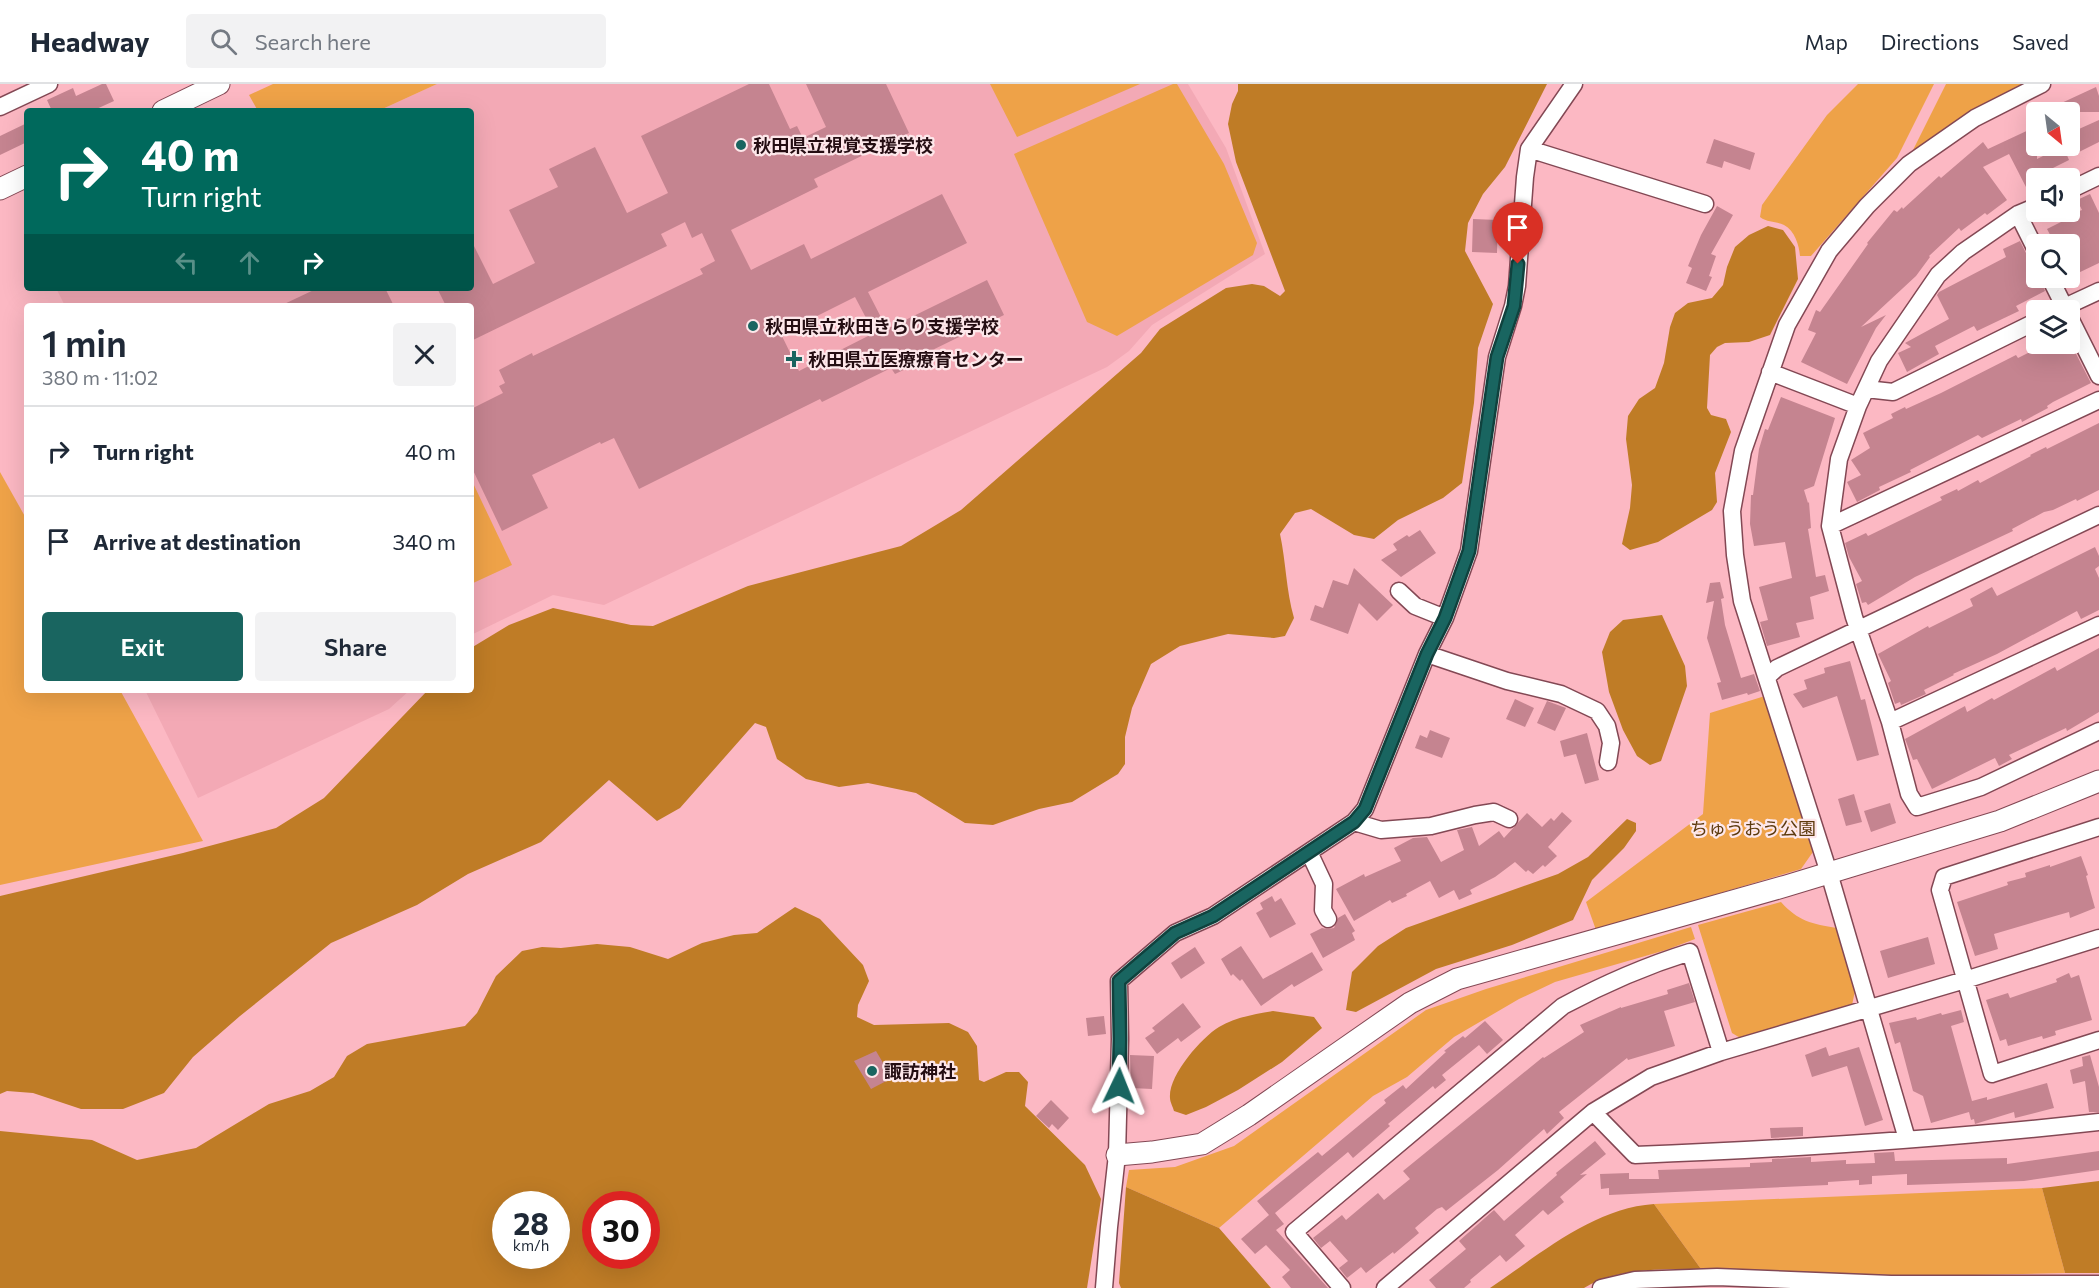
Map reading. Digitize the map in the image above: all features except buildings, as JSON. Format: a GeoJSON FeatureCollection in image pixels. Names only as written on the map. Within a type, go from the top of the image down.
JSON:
{"type":"FeatureCollection","features":[{"type":"Feature","properties":{"kind":"street"},"geometry":{"type":"LineString","coordinates":[[0,107],[49,84]]}},
{"type":"Feature","properties":{"kind":"street"},"geometry":{"type":"LineString","coordinates":[[169,108],[219,84]]}},
{"type":"Feature","properties":{"kind":"street"},"geometry":{"type":"LineString","coordinates":[[1104,1288],[1108,1227],[1117,1155],[1119,981],[1175,933],[1213,916],[1354,822],[1365,809],[1427,654],[1445,618],[1469,551],[1497,357],[1514,306],[1517,286],[1529,149],[1574,84]]}},
{"type":"Feature","properties":{"kind":"street"},"geometry":{"type":"LineString","coordinates":[[1906,1139],[1829,873],[1742,601],[1735,555],[1732,511],[1743,451],[1787,325],[1829,251],[1867,206],[1909,164],[1975,118],[2042,84]]}},
{"type":"Feature","properties":{"kind":"street"},"geometry":{"type":"LineString","coordinates":[[1529,149],[1705,204]]}},
{"type":"Feature","properties":{"kind":"street"},"geometry":{"type":"LineString","coordinates":[[2080,185],[2099,176]]}},
{"type":"Feature","properties":{"kind":"street"},"geometry":{"type":"LineString","coordinates":[[0,189],[24,177]]}},
{"type":"Feature","properties":{"kind":"street"},"geometry":{"type":"LineString","coordinates":[[2026,211],[1963,252],[1938,275],[1879,361],[1858,406],[1839,459],[1830,526],[1858,630],[1890,722],[1910,794],[1917,807],[1981,787],[2099,731]]}},
{"type":"Feature","properties":{"kind":"street"},"geometry":{"type":"LineString","coordinates":[[2018,214],[2028,234]]}},
{"type":"Feature","properties":{"kind":"street"},"geometry":{"type":"LineString","coordinates":[[2080,303],[2099,291]]}},
{"type":"Feature","properties":{"kind":"street"},"geometry":{"type":"LineString","coordinates":[[1866,389],[1893,392],[2026,326]]}},
{"type":"Feature","properties":{"kind":"street"},"geometry":{"type":"LineString","coordinates":[[2080,340],[2099,376]]}},
{"type":"Feature","properties":{"kind":"street"},"geometry":{"type":"LineString","coordinates":[[1770,372],[1858,406]]}},
{"type":"Feature","properties":{"kind":"street"},"geometry":{"type":"LineString","coordinates":[[1830,526],[2099,400]]}},
{"type":"Feature","properties":{"kind":"street"},"geometry":{"type":"LineString","coordinates":[[1767,677],[1777,669],[2099,515]]}},
{"type":"Feature","properties":{"kind":"street"},"geometry":{"type":"LineString","coordinates":[[1399,591],[1415,606],[1445,618]]}},
{"type":"Feature","properties":{"kind":"street"},"geometry":{"type":"LineString","coordinates":[[1890,722],[2099,625]]}},
{"type":"Feature","properties":{"kind":"street"},"geometry":{"type":"LineString","coordinates":[[1427,654],[1507,681],[1561,694],[1597,711],[1606,726],[1611,743],[1608,762]]}},
{"type":"Feature","properties":{"kind":"street"},"geometry":{"type":"LineString","coordinates":[[1117,1155],[1202,1144],[1249,1115],[1410,1003],[1457,979],[1829,873],[2000,821],[2099,781]]}},
{"type":"Feature","properties":{"kind":"street"},"geometry":{"type":"LineString","coordinates":[[1354,822],[1381,830],[1431,826],[1494,812],[1509,819]]}},
{"type":"Feature","properties":{"kind":"street"},"geometry":{"type":"LineString","coordinates":[[2099,827],[1944,877],[1940,890],[1992,1074],[2099,1040]]}},
{"type":"Feature","properties":{"kind":"street"},"geometry":{"type":"LineString","coordinates":[[1309,852],[1324,884],[1323,910],[1328,919]]}},
{"type":"Feature","properties":{"kind":"street"},"geometry":{"type":"LineString","coordinates":[[1385,1288],[1593,1112],[1651,1077],[1721,1052],[2099,938]]}},
{"type":"Feature","properties":{"kind":"street"},"geometry":{"type":"LineString","coordinates":[[1342,1288],[1294,1232],[1563,1006],[1610,981],[1657,962],[1690,952],[1721,1052]]}},
{"type":"Feature","properties":{"kind":"street"},"geometry":{"type":"LineString","coordinates":[[1593,1112],[1635,1155],[1747,1151],[2006,1132],[2099,1122]]}},
{"type":"Feature","properties":{"kind":"street"},"geometry":{"type":"LineString","coordinates":[[1601,1288],[1635,1280],[1717,1277],[1891,1284],[2099,1284]]}},
{"type":"Feature","properties":{"kind":"shaded area","name":"秋田県立医療療育センター"},"geometry":{"type":"Polygon","coordinates":[[[437,84],[1188,84],[1226,148],[1265,254],[1152,325],[1129,351],[1107,367],[604,605],[553,595],[474,634],[474,303],[64,303],[58,291],[474,291],[474,108],[385,108],[437,84]]]}},
{"type":"Feature","properties":{"kind":"shaded area"},"geometry":{"type":"Polygon","coordinates":[[[1238,84],[1547,84],[1505,167],[1483,194],[1468,223],[1465,251],[1493,304],[1478,348],[1474,403],[1462,483],[1443,498],[1398,520],[1374,539],[1354,535],[1311,509],[1295,513],[1280,534],[1294,618],[1285,636],[1274,638],[1228,634],[1180,646],[1151,664],[1132,708],[1125,737],[1125,764],[1118,774],[1072,802],[1039,809],[993,825],[965,823],[916,793],[868,783],[839,787],[806,779],[777,759],[766,727],[755,723],[680,808],[657,821],[609,780],[541,842],[468,874],[417,905],[331,943],[193,1057],[164,1093],[123,1109],[81,1109],[33,1093],[7,1091],[0,1094],[0,896],[183,853],[276,828],[324,798],[425,693],[474,693],[474,646],[509,625],[553,608],[631,625],[653,626],[748,586],[901,546],[961,510],[1141,353],[1160,329],[1226,288],[1252,284],[1264,286],[1280,296],[1285,291],[1236,162],[1228,124],[1232,104],[1238,91],[1238,84]]]}},
{"type":"Feature","properties":{"kind":"shaded area"},"geometry":{"type":"Polygon","coordinates":[[[1768,226],[1783,230],[1795,247],[1798,279],[1770,335],[1749,342],[1725,343],[1717,347],[1710,355],[1707,408],[1711,415],[1726,419],[1731,432],[1715,473],[1717,502],[1712,510],[1658,542],[1630,550],[1622,544],[1630,508],[1632,485],[1626,439],[1628,416],[1639,399],[1655,388],[1664,363],[1670,327],[1675,313],[1688,303],[1712,298],[1723,285],[1735,247],[1749,235],[1768,226]]]}},
{"type":"Feature","properties":{"kind":"shaded area"},"geometry":{"type":"Polygon","coordinates":[[[1662,615],[1685,666],[1687,686],[1661,761],[1650,765],[1637,756],[1623,730],[1609,692],[1602,652],[1610,632],[1623,620],[1662,615]]]}},
{"type":"Feature","properties":{"kind":"shaded area"},"geometry":{"type":"Polygon","coordinates":[[[146,693],[407,693],[389,709],[198,798],[146,693]]]}},
{"type":"Feature","properties":{"kind":"shaded area"},"geometry":{"type":"Polygon","coordinates":[[[1627,819],[1636,823],[1636,831],[1624,848],[1592,880],[1573,920],[1512,945],[1436,969],[1356,1012],[1346,1010],[1352,972],[1378,946],[1406,928],[1558,874],[1588,857],[1627,819]]]}},
{"type":"Feature","properties":{"kind":"shaded area"},"geometry":{"type":"Polygon","coordinates":[[[795,907],[820,919],[863,965],[869,981],[858,1005],[857,1017],[874,1025],[949,1023],[968,1032],[977,1046],[979,1080],[984,1082],[1006,1072],[1019,1072],[1028,1082],[1025,1106],[1085,1165],[1101,1199],[1087,1288],[0,1288],[0,1131],[92,1140],[137,1160],[196,1148],[269,1104],[310,1091],[334,1077],[347,1056],[367,1044],[465,1026],[477,1013],[496,976],[522,951],[542,947],[561,948],[597,944],[630,947],[668,959],[702,943],[734,935],[757,933],[795,907]]]}},
{"type":"Feature","properties":{"kind":"shaded area"},"geometry":{"type":"Polygon","coordinates":[[[1273,1011],[1314,1017],[1322,1028],[1282,1062],[1238,1090],[1186,1115],[1174,1111],[1170,1098],[1174,1079],[1195,1048],[1219,1027],[1246,1016],[1273,1011]]]}},
{"type":"Feature","properties":{"kind":"shaded area"},"geometry":{"type":"Polygon","coordinates":[[[2099,1181],[2099,1273],[2065,1273],[2042,1188],[2099,1181]]]}},
{"type":"Feature","properties":{"kind":"shaded area"},"geometry":{"type":"Polygon","coordinates":[[[1126,1187],[1219,1228],[1271,1288],[1121,1288],[1119,1283],[1126,1187]]]}},
{"type":"Feature","properties":{"kind":"shaded area"},"geometry":{"type":"Polygon","coordinates":[[[1654,1204],[1701,1269],[1625,1273],[1596,1281],[1584,1288],[1490,1288],[1547,1248],[1588,1224],[1631,1207],[1654,1204]]]}},
{"type":"Feature","properties":{"kind":"green space"},"geometry":{"type":"Polygon","coordinates":[[[273,84],[437,84],[385,108],[256,108],[249,95],[273,84]]]}},
{"type":"Feature","properties":{"kind":"green space"},"geometry":{"type":"Polygon","coordinates":[[[990,84],[1140,84],[1017,137],[990,84]]]}},
{"type":"Feature","properties":{"kind":"green space"},"geometry":{"type":"Polygon","coordinates":[[[1177,84],[1224,164],[1257,243],[1253,255],[1117,336],[1087,322],[1014,154],[1177,84]]]}},
{"type":"Feature","properties":{"kind":"green space"},"geometry":{"type":"Polygon","coordinates":[[[1858,84],[1934,84],[1897,158],[1811,256],[1800,256],[1796,239],[1788,228],[1760,217],[1762,205],[1827,115],[1858,84]]]}},
{"type":"Feature","properties":{"kind":"green space"},"geometry":{"type":"Polygon","coordinates":[[[1946,84],[2025,84],[1913,150],[1946,84]]]}},
{"type":"Feature","properties":{"kind":"green space"},"geometry":{"type":"Polygon","coordinates":[[[0,472],[24,515],[24,693],[122,693],[203,841],[0,885],[0,472]]]}},
{"type":"Feature","properties":{"kind":"green space"},"geometry":{"type":"Polygon","coordinates":[[[474,485],[512,565],[474,583],[474,485]]]}},
{"type":"Feature","properties":{"kind":"green space","name":"ちゅうおう公園"},"geometry":{"type":"Polygon","coordinates":[[[1765,696],[1815,849],[1801,869],[1596,930],[1586,902],[1703,814],[1710,713],[1765,696]]]}},
{"type":"Feature","properties":{"kind":"green space"},"geometry":{"type":"Polygon","coordinates":[[[1781,902],[1793,914],[1806,921],[1837,928],[1855,991],[1852,1005],[1742,1039],[1732,1033],[1698,925],[1781,902]]]}},
{"type":"Feature","properties":{"kind":"green space"},"geometry":{"type":"Polygon","coordinates":[[[1691,927],[1695,939],[1666,950],[1555,982],[1519,999],[1454,1037],[1407,1077],[1373,1096],[1219,1228],[1126,1187],[1129,1170],[1175,1167],[1234,1146],[1426,1010],[1486,989],[1691,927]]]}},
{"type":"Feature","properties":{"kind":"green space"},"geometry":{"type":"Polygon","coordinates":[[[2042,1188],[2065,1273],[1922,1276],[1701,1269],[1654,1204],[2042,1188]]]}},
{"type":"Feature","properties":{"kind":"place","name":"秋田県立視覚支援学校"},"geometry":{"type":"Point","coordinates":[741,145]}},
{"type":"Feature","properties":{"kind":"place","name":"秋田県立秋田きらり支援学校"},"geometry":{"type":"Point","coordinates":[753,326]}},
{"type":"Feature","properties":{"kind":"place","name":"秋田県立医療療育センター"},"geometry":{"type":"Point","coordinates":[794,359]}},
{"type":"Feature","properties":{"kind":"place","name":"諏訪神社"},"geometry":{"type":"Point","coordinates":[872,1071]}},
{"type":"Feature","properties":{"kind":"route"},"geometry":{"type":"LineString","coordinates":[[1119,1086],[1119,981],[1175,933],[1225,909],[1354,822],[1365,809],[1427,654],[1445,618],[1469,551],[1497,357],[1514,306],[1518,264]]}}]}
